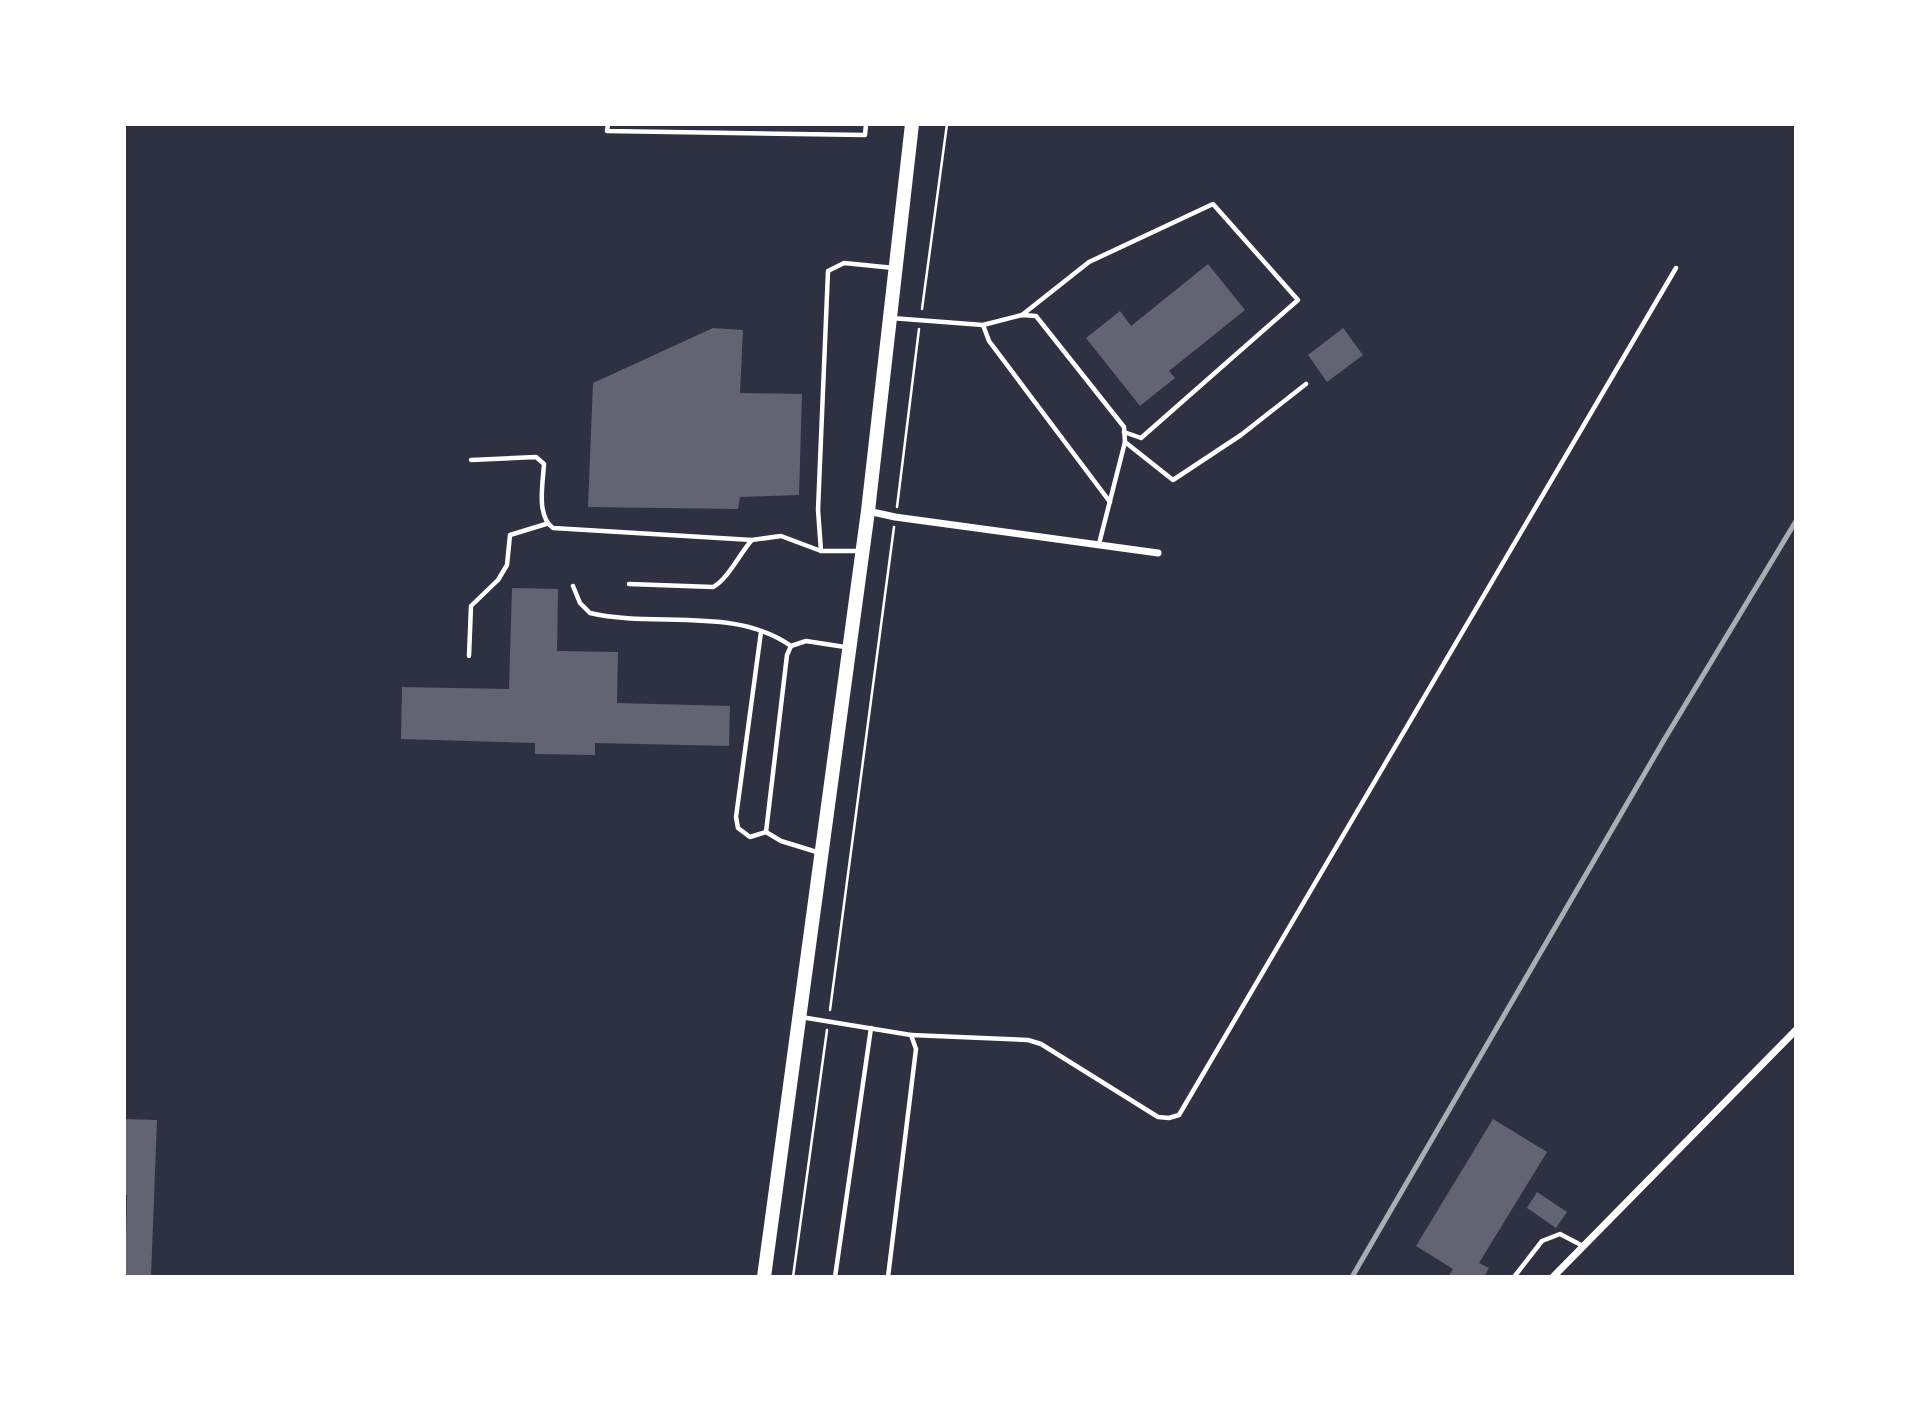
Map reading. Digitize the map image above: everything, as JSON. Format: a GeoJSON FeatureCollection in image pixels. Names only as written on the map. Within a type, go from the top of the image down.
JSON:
{"type":"FeatureCollection","features":[{"type":"Feature","properties":{"kind":"main road"},"geometry":{"type":"LineString","coordinates":[[764,1277],[869,510],[912,124]]}},
{"type":"Feature","properties":{"kind":"street"},"geometry":{"type":"LineString","coordinates":[[869,510],[895,517],[1158,552]]}},
{"type":"Feature","properties":{"kind":"street"},"geometry":{"type":"LineString","coordinates":[[1553,1277],[1796,1030]]}},
{"type":"Feature","properties":{"kind":"lane"},"geometry":{"type":"LineString","coordinates":[[608,124],[607,131],[865,135],[866,124]]}},
{"type":"Feature","properties":{"kind":"lane"},"geometry":{"type":"LineString","coordinates":[[1023,315],[1089,262],[1213,204],[1298,300],[1141,438],[1125,432]]}},
{"type":"Feature","properties":{"kind":"lane"},"geometry":{"type":"LineString","coordinates":[[821,551],[818,510],[828,271],[844,263],[895,268]]}},
{"type":"Feature","properties":{"kind":"lane"},"geometry":{"type":"LineString","coordinates":[[800,1017],[911,1035],[1028,1040],[1041,1044],[1158,1117],[1179,1115],[1676,268]]}},
{"type":"Feature","properties":{"kind":"lane"},"geometry":{"type":"LineString","coordinates":[[890,318],[983,325],[1023,315],[1036,316],[1124,426],[1125,442],[1099,544]]}},
{"type":"Feature","properties":{"kind":"lane"},"geometry":{"type":"LineString","coordinates":[[983,325],[989,341],[1110,502]]}},
{"type":"Feature","properties":{"kind":"lane"},"geometry":{"type":"LineString","coordinates":[[1125,442],[1173,480],[1241,435],[1306,384]]}},
{"type":"Feature","properties":{"kind":"lane"},"geometry":{"type":"LineString","coordinates":[[471,460],[536,457],[544,464],[543,514],[546,524],[553,528],[751,540],[781,536],[821,551],[863,551]]}},
{"type":"Feature","properties":{"kind":"lane"},"geometry":{"type":"LineString","coordinates":[[469,656],[471,606],[498,580],[507,565],[510,536],[546,524]]}},
{"type":"Feature","properties":{"kind":"lane"},"geometry":{"type":"LineString","coordinates":[[629,584],[713,587],[723,582],[735,559],[751,540]]}},
{"type":"Feature","properties":{"kind":"lane"},"geometry":{"type":"LineString","coordinates":[[573,586],[580,603],[590,613],[744,626],[779,638],[791,646]]}},
{"type":"Feature","properties":{"kind":"lane"},"geometry":{"type":"LineString","coordinates":[[761,632],[736,817],[738,828],[750,837],[766,832],[781,841],[821,853]]}},
{"type":"Feature","properties":{"kind":"lane"},"geometry":{"type":"LineString","coordinates":[[766,832],[787,655],[791,646],[806,641],[849,648]]}},
{"type":"Feature","properties":{"kind":"lane"},"geometry":{"type":"LineString","coordinates":[[835,1277],[871,1028]]}},
{"type":"Feature","properties":{"kind":"lane"},"geometry":{"type":"LineString","coordinates":[[888,1277],[916,1049],[911,1035]]}},
{"type":"Feature","properties":{"kind":"lane"},"geometry":{"type":"LineString","coordinates":[[1514,1277],[1542,1241],[1560,1234],[1583,1246]]}},
{"type":"Feature","properties":{"kind":"path"},"geometry":{"type":"LineString","coordinates":[[793,1277],[947,124]]}},
{"type":"Feature","properties":{"kind":"building"},"geometry":{"type":"Polygon","coordinates":[[[1208,264],[1245,310],[1169,371],[1175,378],[1140,406],[1086,338],[1120,311],[1131,326],[1208,264]]]}},
{"type":"Feature","properties":{"kind":"building"},"geometry":{"type":"Polygon","coordinates":[[[713,328],[743,330],[740,393],[802,394],[799,495],[740,497],[738,509],[588,507],[593,383],[713,328]]]}},
{"type":"Feature","properties":{"kind":"building"},"geometry":{"type":"Polygon","coordinates":[[[1343,328],[1363,355],[1327,382],[1308,355],[1343,328]]]}},
{"type":"Feature","properties":{"kind":"building"},"geometry":{"type":"Polygon","coordinates":[[[512,588],[558,589],[557,651],[618,652],[617,703],[730,706],[729,746],[595,743],[595,755],[535,754],[535,743],[401,739],[402,687],[509,689],[512,588]]]}},
{"type":"Feature","properties":{"kind":"building"},"geometry":{"type":"Polygon","coordinates":[[[124,1119],[157,1120],[151,1277],[125,1277],[127,1195],[124,1195],[124,1119]]]}},
{"type":"Feature","properties":{"kind":"building"},"geometry":{"type":"Polygon","coordinates":[[[1493,1119],[1547,1152],[1479,1263],[1489,1268],[1484,1277],[1448,1277],[1453,1269],[1416,1246],[1493,1119]]]}},
{"type":"Feature","properties":{"kind":"building"},"geometry":{"type":"Polygon","coordinates":[[[1537,1192],[1567,1212],[1556,1228],[1527,1208],[1537,1192]]]}},
{"type":"Feature","properties":{"kind":"railway"},"geometry":{"type":"LineString","coordinates":[[1352,1277],[1664,740],[1796,521]]}}]}
